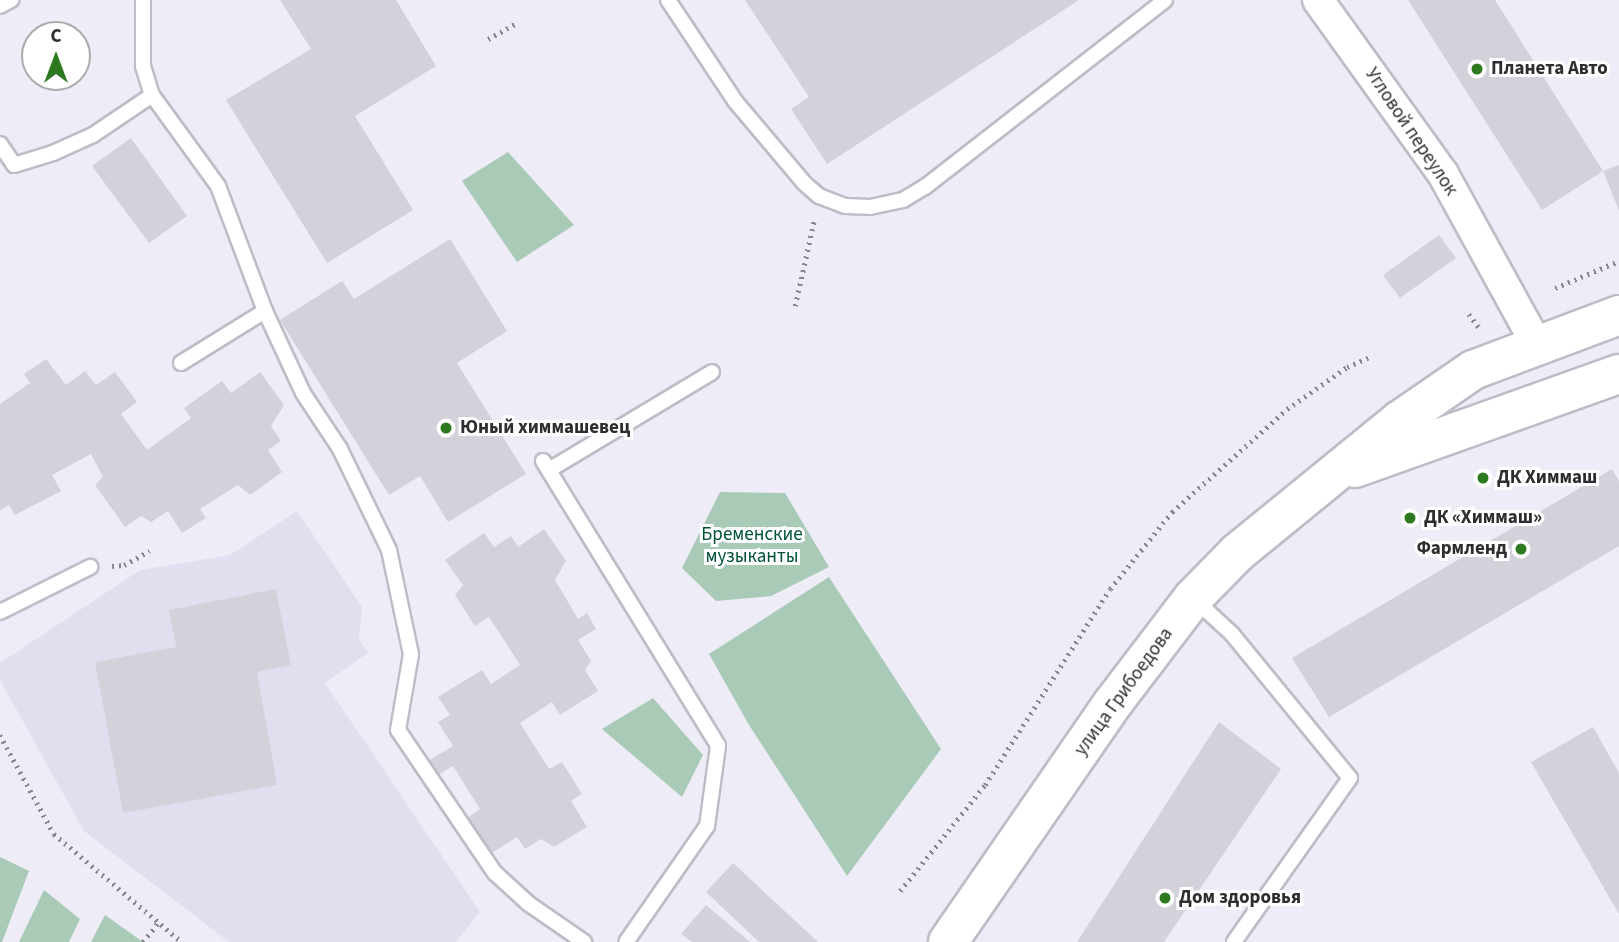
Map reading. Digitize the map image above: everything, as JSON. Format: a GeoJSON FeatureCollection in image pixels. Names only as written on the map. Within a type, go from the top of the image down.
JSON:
{"type":"FeatureCollection","features":[{"type":"Feature","properties":{"kind":"main road","name":"улица Грибоедова"},"geometry":{"type":"LineString","coordinates":[[948,942],[1113,704],[1193,598],[1237,553],[1398,421],[1473,370],[1536,343],[1619,315]]}},
{"type":"Feature","properties":{"kind":"main road","name":"улица Грибоедова"},"geometry":{"type":"LineString","coordinates":[[1336,474],[1619,374]]}},
{"type":"Feature","properties":{"kind":"street","name":"Угловой переулок"},"geometry":{"type":"LineString","coordinates":[[1318,0],[1443,174],[1536,343]]}},
{"type":"Feature","properties":{"kind":"lane"},"geometry":{"type":"LineString","coordinates":[[0,6],[11,0]]}},
{"type":"Feature","properties":{"kind":"lane"},"geometry":{"type":"LineString","coordinates":[[143,0],[143,66],[152,95],[218,186],[265,311],[303,393],[340,449],[389,550],[411,654],[398,730],[495,873],[529,905],[584,942]]}},
{"type":"Feature","properties":{"kind":"lane"},"geometry":{"type":"LineString","coordinates":[[668,0],[735,101],[819,196],[845,206],[870,207],[903,200],[1165,0]]}},
{"type":"Feature","properties":{"kind":"lane"},"geometry":{"type":"LineString","coordinates":[[0,144],[14,165],[53,153],[93,135],[152,95]]}},
{"type":"Feature","properties":{"kind":"lane"},"geometry":{"type":"LineString","coordinates":[[181,363],[265,311]]}},
{"type":"Feature","properties":{"kind":"lane"},"geometry":{"type":"LineString","coordinates":[[626,942],[707,826],[718,746],[546,466],[712,372]]}},
{"type":"Feature","properties":{"kind":"lane"},"geometry":{"type":"LineString","coordinates":[[0,612],[90,567]]}},
{"type":"Feature","properties":{"kind":"lane"},"geometry":{"type":"LineString","coordinates":[[1193,598],[1232,634],[1350,778],[1234,942]]}},
{"type":"Feature","properties":{"kind":"path"},"geometry":{"type":"LineString","coordinates":[[488,39],[515,24]]}},
{"type":"Feature","properties":{"kind":"path"},"geometry":{"type":"LineString","coordinates":[[795,306],[819,196]]}},
{"type":"Feature","properties":{"kind":"path"},"geometry":{"type":"LineString","coordinates":[[1555,288],[1619,261]]}},
{"type":"Feature","properties":{"kind":"path"},"geometry":{"type":"LineString","coordinates":[[900,891],[985,785],[1111,589],[1172,512],[1287,409],[1347,367],[1372,356]]}},
{"type":"Feature","properties":{"kind":"path"},"geometry":{"type":"LineString","coordinates":[[124,565],[149,551]]}},
{"type":"Feature","properties":{"kind":"path"},"geometry":{"type":"LineString","coordinates":[[0,735],[54,834],[182,942]]}},
{"type":"Feature","properties":{"kind":"path"},"geometry":{"type":"LineString","coordinates":[[143,942],[158,923]]}},
{"type":"Feature","properties":{"kind":"shaded area"},"geometry":{"type":"Polygon","coordinates":[[[297,511],[362,607],[359,639],[368,653],[325,683],[480,912],[456,942],[229,942],[84,831],[0,680],[0,663],[140,570],[230,555],[297,511]]]}},
{"type":"Feature","properties":{"kind":"green space"},"geometry":{"type":"Polygon","coordinates":[[[508,152],[574,225],[517,262],[462,181],[508,152]]]}},
{"type":"Feature","properties":{"kind":"green space","name":"Бременские музыканты"},"geometry":{"type":"Polygon","coordinates":[[[720,492],[785,493],[829,567],[771,596],[716,601],[682,568],[720,492]]]}},
{"type":"Feature","properties":{"kind":"green space"},"geometry":{"type":"Polygon","coordinates":[[[829,577],[941,749],[847,876],[749,725],[709,654],[829,577]]]}},
{"type":"Feature","properties":{"kind":"green space"},"geometry":{"type":"Polygon","coordinates":[[[653,698],[703,755],[682,797],[602,729],[653,698]]]}},
{"type":"Feature","properties":{"kind":"green space"},"geometry":{"type":"Polygon","coordinates":[[[0,857],[29,871],[2,942],[0,942],[0,857]]]}},
{"type":"Feature","properties":{"kind":"green space"},"geometry":{"type":"Polygon","coordinates":[[[44,890],[80,919],[69,942],[19,942],[44,890]]]}},
{"type":"Feature","properties":{"kind":"green space"},"geometry":{"type":"Polygon","coordinates":[[[105,915],[143,942],[91,942],[105,915]]]}},
{"type":"Feature","properties":{"kind":"building"},"geometry":{"type":"Polygon","coordinates":[[[280,0],[396,0],[436,66],[355,116],[413,210],[327,263],[226,100],[311,49],[280,0]]]}},
{"type":"Feature","properties":{"kind":"building"},"geometry":{"type":"Polygon","coordinates":[[[745,0],[1079,0],[827,164],[791,109],[809,97],[745,0]]]}},
{"type":"Feature","properties":{"kind":"building"},"geometry":{"type":"Polygon","coordinates":[[[1408,0],[1495,0],[1603,171],[1542,210],[1408,0]]]}},
{"type":"Feature","properties":{"kind":"building"},"geometry":{"type":"Polygon","coordinates":[[[131,138],[187,216],[149,243],[92,166],[131,138]]]}},
{"type":"Feature","properties":{"kind":"building"},"geometry":{"type":"Polygon","coordinates":[[[1619,165],[1619,211],[1603,171],[1619,165]]]}},
{"type":"Feature","properties":{"kind":"building"},"geometry":{"type":"Polygon","coordinates":[[[1439,235],[1456,258],[1400,298],[1383,275],[1439,235]]]}},
{"type":"Feature","properties":{"kind":"building"},"geometry":{"type":"Polygon","coordinates":[[[450,239],[507,331],[457,363],[526,474],[448,522],[420,476],[389,495],[280,320],[342,281],[354,299],[450,239]]]}},
{"type":"Feature","properties":{"kind":"building"},"geometry":{"type":"Polygon","coordinates":[[[46,359],[66,385],[85,371],[96,385],[115,372],[137,402],[121,414],[147,450],[191,418],[184,408],[222,381],[231,393],[260,372],[284,405],[271,426],[281,441],[268,450],[282,472],[250,495],[238,485],[200,509],[206,518],[182,533],[168,511],[151,522],[141,516],[125,527],[95,485],[103,477],[91,454],[52,475],[61,491],[15,515],[9,505],[0,510],[0,404],[30,383],[24,374],[46,359]]]}},
{"type":"Feature","properties":{"kind":"building"},"geometry":{"type":"Polygon","coordinates":[[[1612,469],[1619,481],[1619,546],[1329,717],[1292,658],[1612,469]]]}},
{"type":"Feature","properties":{"kind":"building"},"geometry":{"type":"Polygon","coordinates":[[[544,529],[566,561],[555,580],[578,619],[587,613],[596,629],[578,640],[591,661],[585,670],[598,691],[560,715],[552,702],[520,723],[549,769],[562,762],[582,794],[571,801],[587,827],[554,847],[541,839],[525,849],[517,837],[490,854],[467,818],[480,809],[453,766],[438,775],[428,761],[453,746],[438,722],[450,715],[438,697],[482,670],[491,684],[520,665],[489,617],[475,626],[455,595],[463,585],[445,560],[484,533],[494,547],[511,536],[518,547],[544,529]]]}},
{"type":"Feature","properties":{"kind":"building"},"geometry":{"type":"Polygon","coordinates":[[[276,589],[291,665],[257,672],[277,785],[123,813],[95,662],[176,647],[169,610],[276,589]]]}},
{"type":"Feature","properties":{"kind":"building"},"geometry":{"type":"Polygon","coordinates":[[[1219,722],[1281,769],[1164,942],[1077,942],[1219,722]]]}},
{"type":"Feature","properties":{"kind":"building"},"geometry":{"type":"Polygon","coordinates":[[[1593,727],[1619,773],[1619,914],[1531,762],[1593,727]]]}},
{"type":"Feature","properties":{"kind":"building"},"geometry":{"type":"Polygon","coordinates":[[[733,863],[818,942],[759,942],[706,892],[733,863]]]}},
{"type":"Feature","properties":{"kind":"building"},"geometry":{"type":"Polygon","coordinates":[[[706,905],[750,942],[692,942],[681,934],[706,905]]]}},
{"type":"Feature","properties":{"kind":"place","name":"Планета Авто"},"geometry":{"type":"Point","coordinates":[1477,69]}},
{"type":"Feature","properties":{"kind":"place","name":"Юный химмашевец"},"geometry":{"type":"Point","coordinates":[446,428]}},
{"type":"Feature","properties":{"kind":"place","name":"ДК Химмаш"},"geometry":{"type":"Point","coordinates":[1483,478]}},
{"type":"Feature","properties":{"kind":"place","name":"ДК «Химмаш»"},"geometry":{"type":"Point","coordinates":[1410,518]}},
{"type":"Feature","properties":{"kind":"place","name":"Фармленд"},"geometry":{"type":"Point","coordinates":[1521,549]}},
{"type":"Feature","properties":{"kind":"place","name":"Дом здоровья"},"geometry":{"type":"Point","coordinates":[1165,898]}}]}
